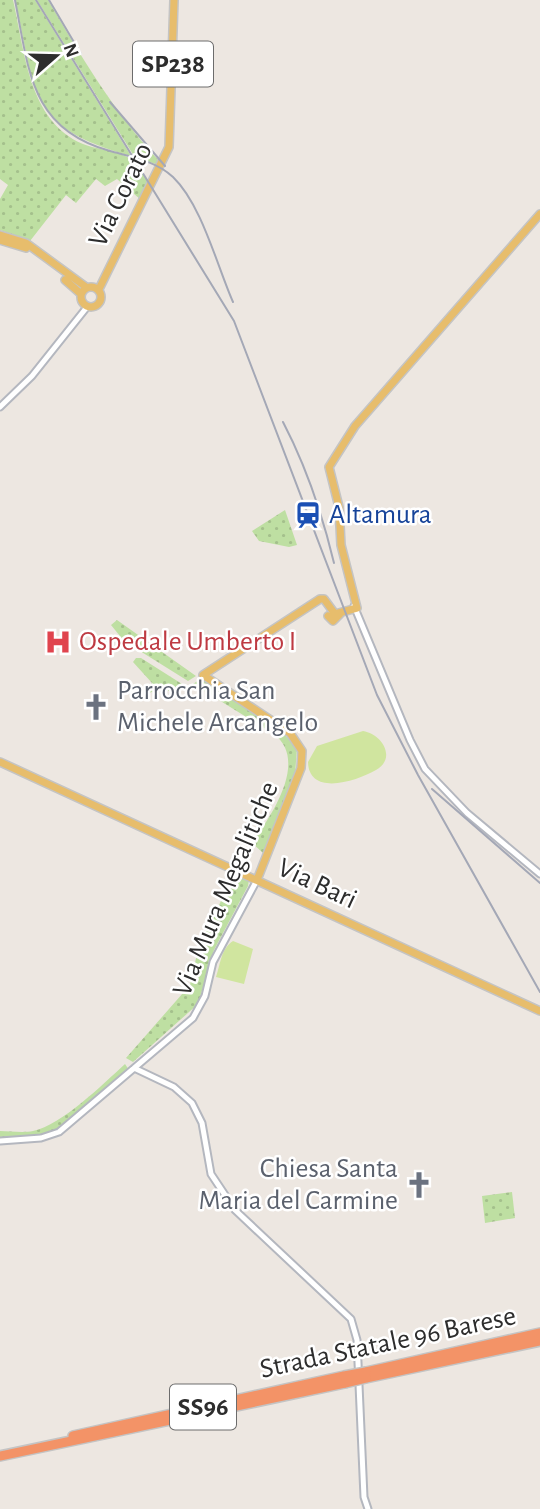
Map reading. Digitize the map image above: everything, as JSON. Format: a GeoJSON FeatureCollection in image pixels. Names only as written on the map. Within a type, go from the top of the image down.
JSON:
{"type":"FeatureCollection","features":[{"type":"Feature","properties":{"kind":"highway","name":"Strada Statale 96 Barese"},"geometry":{"type":"LineString","coordinates":[[0,1454],[345,1380],[540,1333]]}},
{"type":"Feature","properties":{"kind":"highway","name":"Strada Statale 96 Barese"},"geometry":{"type":"LineString","coordinates":[[366,1375],[540,1341]]}},
{"type":"Feature","properties":{"kind":"main road","name":"Via Corato"},"geometry":{"type":"LineString","coordinates":[[88,295],[169,147],[173,0]]}},
{"type":"Feature","properties":{"kind":"main road"},"geometry":{"type":"LineString","coordinates":[[354,608],[353,589],[341,545],[339,507],[328,471],[330,463],[365,415],[540,214]]}},
{"type":"Feature","properties":{"kind":"main road"},"geometry":{"type":"LineString","coordinates":[[0,237],[26,243],[88,295]]}},
{"type":"Feature","properties":{"kind":"main road","name":"Via Mura Megalitiche"},"geometry":{"type":"LineString","coordinates":[[257,880],[301,768],[302,751],[290,733],[203,675],[311,606],[321,603],[335,615],[354,608]]}},
{"type":"Feature","properties":{"kind":"main road","name":"Via Bari"},"geometry":{"type":"LineString","coordinates":[[0,762],[540,1011]]}},
{"type":"Feature","properties":{"kind":"street","name":"SP238"},"geometry":{"type":"LineString","coordinates":[[0,407],[31,377],[88,295]]}},
{"type":"Feature","properties":{"kind":"street"},"geometry":{"type":"LineString","coordinates":[[354,608],[425,769],[467,813],[540,874]]}},
{"type":"Feature","properties":{"kind":"street","name":"Via Mura Megalitiche"},"geometry":{"type":"LineString","coordinates":[[0,1141],[41,1138],[59,1132],[201,1007],[213,962],[257,880]]}},
{"type":"Feature","properties":{"kind":"street"},"geometry":{"type":"LineString","coordinates":[[134,1068],[174,1087],[192,1102],[202,1123],[211,1174],[235,1210],[351,1319],[357,1340],[364,1497],[368,1509]]}},
{"type":"Feature","properties":{"kind":"green space"},"geometry":{"type":"Polygon","coordinates":[[[0,0],[13,0],[32,82],[51,119],[65,133],[83,144],[130,158],[149,184],[141,200],[117,179],[105,186],[96,179],[76,203],[66,195],[30,241],[0,230],[0,199],[8,185],[0,179],[0,0]]]}},
{"type":"Feature","properties":{"kind":"green space"},"geometry":{"type":"Polygon","coordinates":[[[15,0],[35,0],[131,156],[97,145],[72,133],[54,119],[42,103],[34,83],[15,0]]]}},
{"type":"Feature","properties":{"kind":"green space"},"geometry":{"type":"Polygon","coordinates":[[[37,0],[48,0],[100,84],[128,124],[160,162],[158,165],[134,156],[37,0]]]}},
{"type":"Feature","properties":{"kind":"green space"},"geometry":{"type":"Polygon","coordinates":[[[285,510],[297,545],[289,547],[259,541],[252,531],[285,510]]]}},
{"type":"Feature","properties":{"kind":"green space"},"geometry":{"type":"Polygon","coordinates":[[[117,620],[196,676],[188,681],[124,641],[111,625],[117,620]]]}},
{"type":"Feature","properties":{"kind":"green space"},"geometry":{"type":"Polygon","coordinates":[[[136,658],[141,658],[182,684],[169,691],[161,686],[150,693],[147,687],[152,683],[133,662],[136,658]]]}},
{"type":"Feature","properties":{"kind":"green space"},"geometry":{"type":"Polygon","coordinates":[[[202,678],[281,731],[297,748],[295,775],[263,853],[252,843],[277,804],[283,788],[288,759],[284,745],[274,734],[193,684],[202,678]]]}},
{"type":"Feature","properties":{"kind":"green space"},"geometry":{"type":"Polygon","coordinates":[[[363,731],[381,741],[386,753],[382,765],[368,774],[346,782],[325,783],[316,780],[310,773],[308,762],[317,746],[363,731]]]}},
{"type":"Feature","properties":{"kind":"green space"},"geometry":{"type":"Polygon","coordinates":[[[235,873],[249,880],[248,886],[214,950],[198,1004],[133,1062],[126,1058],[190,985],[199,945],[235,873]]]}},
{"type":"Feature","properties":{"kind":"green space"},"geometry":{"type":"Polygon","coordinates":[[[233,941],[253,949],[244,984],[216,977],[224,952],[233,941]]]}},
{"type":"Feature","properties":{"kind":"green space"},"geometry":{"type":"Polygon","coordinates":[[[125,1064],[129,1070],[54,1131],[42,1136],[0,1138],[0,1131],[33,1131],[57,1121],[82,1103],[125,1064]]]}},
{"type":"Feature","properties":{"kind":"green space"},"geometry":{"type":"Polygon","coordinates":[[[512,1192],[515,1218],[485,1223],[482,1196],[512,1192]]]}},
{"type":"Feature","properties":{"kind":"railway"},"geometry":{"type":"LineString","coordinates":[[15,0],[30,73],[48,112],[63,128],[84,141],[151,163],[173,177],[201,219],[233,302]]}},
{"type":"Feature","properties":{"kind":"railway"},"geometry":{"type":"LineString","coordinates":[[36,0],[234,321],[377,695],[418,775],[540,992]]}},
{"type":"Feature","properties":{"kind":"railway"},"geometry":{"type":"LineString","coordinates":[[49,0],[81,54]]}},
{"type":"Feature","properties":{"kind":"railway"},"geometry":{"type":"LineString","coordinates":[[110,102],[165,166]]}},
{"type":"Feature","properties":{"kind":"railway"},"geometry":{"type":"LineString","coordinates":[[283,422],[313,491],[334,563]]}},
{"type":"Feature","properties":{"kind":"railway"},"geometry":{"type":"LineString","coordinates":[[432,789],[540,883]]}},
{"type":"Feature","properties":{"kind":"place","name":"Altamura"},"geometry":{"type":"Point","coordinates":[308,515]}},
{"type":"Feature","properties":{"kind":"place","name":"Ospedale Umberto I"},"geometry":{"type":"Point","coordinates":[58,642]}},
{"type":"Feature","properties":{"kind":"place","name":"Parrocchia San Michele Arcangelo"},"geometry":{"type":"Point","coordinates":[96,707]}},
{"type":"Feature","properties":{"kind":"place","name":"Chiesa Santa Maria del Carmine"},"geometry":{"type":"Point","coordinates":[419,1185]}}]}
